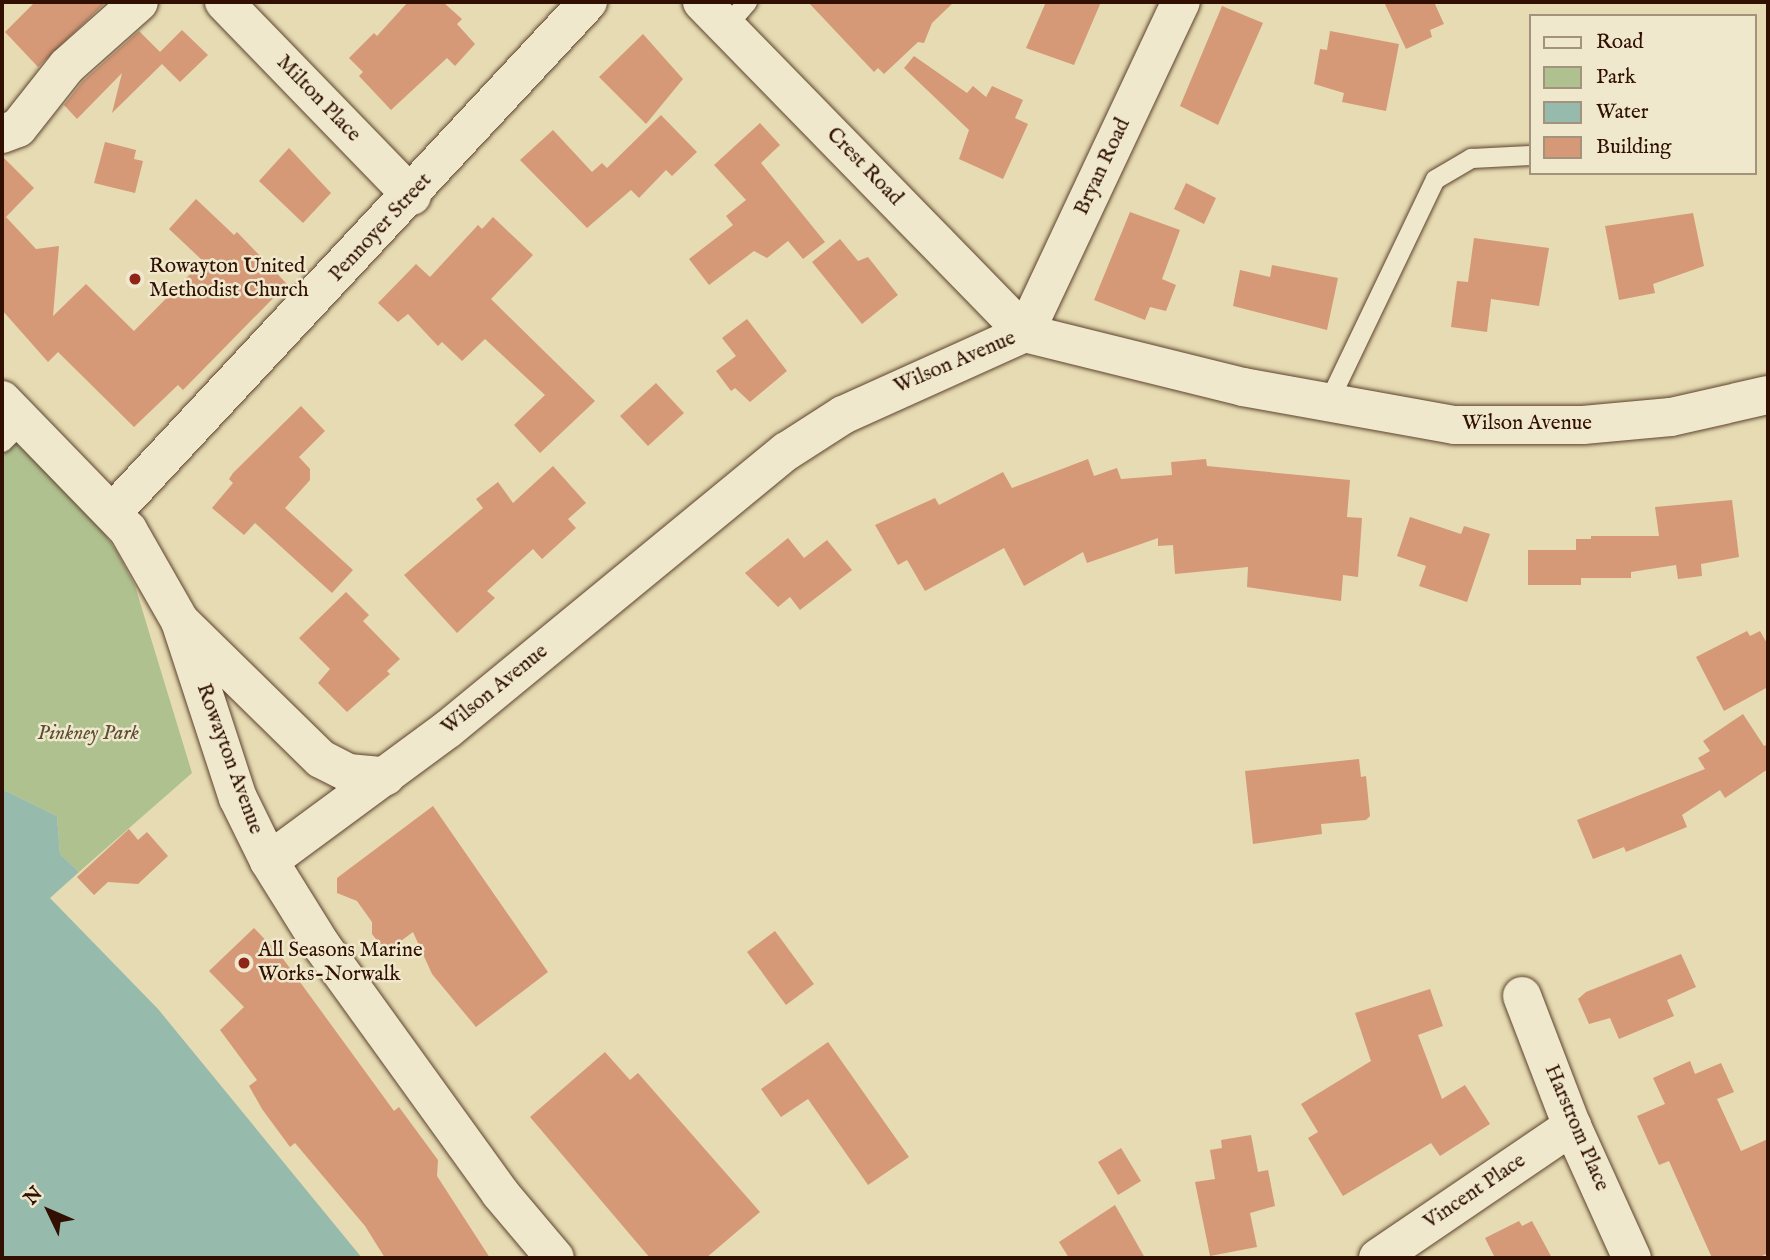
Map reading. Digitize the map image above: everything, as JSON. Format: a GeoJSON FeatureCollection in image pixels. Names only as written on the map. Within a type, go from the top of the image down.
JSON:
{"type":"FeatureCollection","features":[{"type":"Feature","properties":{"kind":"street"},"geometry":{"type":"LineString","coordinates":[[2,134],[18,128],[66,66],[139,2]]}},
{"type":"Feature","properties":{"kind":"street","name":"Milton Place"},"geometry":{"type":"LineString","coordinates":[[224,2],[412,196]]}},
{"type":"Feature","properties":{"kind":"street","name":"Pennoyer Street"},"geometry":{"type":"LineString","coordinates":[[113,512],[412,196],[588,2]]}},
{"type":"Feature","properties":{"kind":"street","name":"Bryan Road"},"geometry":{"type":"LineString","coordinates":[[1025,333],[1181,2]]}},
{"type":"Feature","properties":{"kind":"street","name":"Crest Road"},"geometry":{"type":"LineString","coordinates":[[725,10],[1025,333]]}},
{"type":"Feature","properties":{"kind":"street","name":"Wilson Avenue"},"geometry":{"type":"LineString","coordinates":[[269,861],[386,776],[788,451],[864,404],[1025,333],[1243,387],[1454,425],[1516,428],[1671,417],[1768,395]]}},
{"type":"Feature","properties":{"kind":"street","name":"Rowayton Avenue"},"geometry":{"type":"LineString","coordinates":[[9,421],[113,512],[166,590],[180,621],[238,798],[269,861],[322,946],[500,1193],[555,1258]]}},
{"type":"Feature","properties":{"kind":"street"},"geometry":{"type":"LineString","coordinates":[[180,621],[321,759],[348,773],[386,776]]}},
{"type":"Feature","properties":{"kind":"street","name":"Harstrom Place"},"geometry":{"type":"LineString","coordinates":[[1522,996],[1573,1126],[1632,1258]]}},
{"type":"Feature","properties":{"kind":"street","name":"Vincent Place"},"geometry":{"type":"LineString","coordinates":[[1378,1258],[1573,1126]]}},
{"type":"Feature","properties":{"kind":"lane"},"geometry":{"type":"LineString","coordinates":[[1328,402],[1435,179],[1471,158],[1528,155]]}},
{"type":"Feature","properties":{"kind":"green space","name":"Pinkney Park"},"geometry":{"type":"Polygon","coordinates":[[[2,429],[96,521],[117,552],[135,586],[192,773],[79,872],[60,854],[57,816],[2,789],[2,429]]]}},
{"type":"Feature","properties":{"kind":"water"},"geometry":{"type":"Polygon","coordinates":[[[2,789],[57,816],[60,854],[79,872],[50,898],[158,1009],[362,1258],[2,1258],[2,789]]]}},
{"type":"Feature","properties":{"kind":"building"},"geometry":{"type":"Polygon","coordinates":[[[35,2],[106,2],[38,67],[5,32],[35,2]]]}},
{"type":"Feature","properties":{"kind":"building"},"geometry":{"type":"Polygon","coordinates":[[[408,2],[443,2],[462,19],[457,24],[475,44],[455,66],[447,58],[391,110],[359,76],[363,72],[349,58],[374,33],[377,36],[408,2]]]}},
{"type":"Feature","properties":{"kind":"building"},"geometry":{"type":"Polygon","coordinates":[[[808,2],[954,2],[932,23],[924,43],[918,42],[884,74],[878,68],[874,72],[808,2]]]}},
{"type":"Feature","properties":{"kind":"building"},"geometry":{"type":"Polygon","coordinates":[[[1046,2],[1101,2],[1074,65],[1026,48],[1046,2]]]}},
{"type":"Feature","properties":{"kind":"building"},"geometry":{"type":"Polygon","coordinates":[[[1384,2],[1434,2],[1444,24],[1430,30],[1432,37],[1406,49],[1384,2]]]}},
{"type":"Feature","properties":{"kind":"building"},"geometry":{"type":"Polygon","coordinates":[[[1222,6],[1263,23],[1218,125],[1180,106],[1222,6]]]}},
{"type":"Feature","properties":{"kind":"building"},"geometry":{"type":"Polygon","coordinates":[[[182,30],[208,55],[180,82],[162,64],[112,113],[122,73],[77,119],[64,105],[83,81],[139,31],[160,52],[182,30]]]}},
{"type":"Feature","properties":{"kind":"building"},"geometry":{"type":"Polygon","coordinates":[[[1330,31],[1399,44],[1386,111],[1342,102],[1344,93],[1314,84],[1320,49],[1327,50],[1330,31]]]}},
{"type":"Feature","properties":{"kind":"building"},"geometry":{"type":"Polygon","coordinates":[[[643,34],[683,79],[646,124],[599,77],[643,34]]]}},
{"type":"Feature","properties":{"kind":"building"},"geometry":{"type":"Polygon","coordinates":[[[914,56],[967,93],[973,86],[986,97],[992,86],[1023,100],[1015,118],[1028,124],[1003,179],[959,159],[969,130],[904,68],[914,56]]]}},
{"type":"Feature","properties":{"kind":"building"},"geometry":{"type":"Polygon","coordinates":[[[661,115],[697,152],[672,176],[666,170],[639,198],[631,190],[587,228],[520,160],[553,130],[592,172],[602,163],[607,168],[661,115]]]}},
{"type":"Feature","properties":{"kind":"building"},"geometry":{"type":"Polygon","coordinates":[[[760,123],[780,145],[761,163],[825,242],[803,259],[788,241],[767,258],[754,251],[709,285],[689,259],[733,225],[726,216],[746,200],[714,165],[760,123]]]}},
{"type":"Feature","properties":{"kind":"building"},"geometry":{"type":"Polygon","coordinates":[[[105,142],[136,150],[134,159],[143,161],[135,193],[94,183],[105,142]]]}},
{"type":"Feature","properties":{"kind":"building"},"geometry":{"type":"Polygon","coordinates":[[[289,148],[331,193],[303,223],[259,181],[289,148]]]}},
{"type":"Feature","properties":{"kind":"building"},"geometry":{"type":"Polygon","coordinates":[[[2,156],[34,188],[6,217],[36,249],[59,246],[53,316],[86,284],[134,331],[203,261],[169,229],[196,199],[234,235],[237,232],[287,284],[183,390],[178,385],[134,427],[58,352],[48,362],[2,310],[2,156]]]}},
{"type":"Feature","properties":{"kind":"building"},"geometry":{"type":"Polygon","coordinates":[[[1186,183],[1216,198],[1204,224],[1174,209],[1186,183]]]}},
{"type":"Feature","properties":{"kind":"building"},"geometry":{"type":"Polygon","coordinates":[[[1130,212],[1180,230],[1162,279],[1176,285],[1166,311],[1150,307],[1145,320],[1094,300],[1130,212]]]}},
{"type":"Feature","properties":{"kind":"building"},"geometry":{"type":"Polygon","coordinates":[[[1693,213],[1704,266],[1653,284],[1655,293],[1619,300],[1605,226],[1693,213]]]}},
{"type":"Feature","properties":{"kind":"building"},"geometry":{"type":"Polygon","coordinates":[[[493,217],[533,255],[491,299],[595,401],[540,453],[514,425],[545,395],[485,339],[462,361],[442,342],[438,346],[408,314],[398,322],[378,303],[416,264],[430,277],[478,225],[482,229],[493,217]]]}},
{"type":"Feature","properties":{"kind":"building"},"geometry":{"type":"Polygon","coordinates":[[[1474,238],[1549,248],[1539,306],[1491,299],[1487,332],[1451,327],[1457,281],[1468,282],[1474,238]]]}},
{"type":"Feature","properties":{"kind":"building"},"geometry":{"type":"Polygon","coordinates":[[[840,239],[858,261],[868,257],[898,295],[862,324],[812,262],[840,239]]]}},
{"type":"Feature","properties":{"kind":"building"},"geometry":{"type":"Polygon","coordinates":[[[1272,265],[1338,278],[1327,330],[1233,306],[1240,270],[1270,277],[1272,265]]]}},
{"type":"Feature","properties":{"kind":"building"},"geometry":{"type":"Polygon","coordinates":[[[747,319],[787,371],[750,402],[735,388],[731,391],[716,371],[736,356],[722,338],[747,319]]]}},
{"type":"Feature","properties":{"kind":"building"},"geometry":{"type":"Polygon","coordinates":[[[656,383],[684,413],[648,446],[620,416],[656,383]]]}},
{"type":"Feature","properties":{"kind":"building"},"geometry":{"type":"Polygon","coordinates":[[[301,406],[325,431],[299,457],[310,469],[310,480],[285,508],[353,570],[332,593],[255,523],[244,535],[212,508],[233,483],[229,479],[233,473],[301,406]]]}},
{"type":"Feature","properties":{"kind":"building"},"geometry":{"type":"Polygon","coordinates":[[[1088,459],[1094,476],[1117,468],[1121,479],[1172,475],[1171,462],[1206,459],[1207,466],[1350,480],[1347,517],[1362,518],[1358,577],[1343,575],[1341,601],[1247,587],[1248,567],[1175,574],[1173,545],[1158,546],[1158,538],[1087,563],[1083,552],[1024,586],[1004,548],[925,591],[907,560],[898,565],[875,525],[935,498],[939,505],[1003,472],[1012,488],[1088,459]]]}},
{"type":"Feature","properties":{"kind":"building"},"geometry":{"type":"Polygon","coordinates":[[[553,466],[586,503],[568,519],[576,528],[542,559],[533,549],[487,591],[495,598],[457,633],[404,575],[483,508],[476,499],[498,482],[513,503],[553,466]]]}},
{"type":"Feature","properties":{"kind":"building"},"geometry":{"type":"Polygon","coordinates":[[[1732,500],[1739,557],[1701,564],[1702,576],[1678,579],[1676,565],[1631,572],[1631,578],[1581,578],[1581,585],[1528,585],[1528,550],[1576,550],[1576,539],[1591,539],[1591,536],[1659,536],[1655,507],[1732,500]]]}},
{"type":"Feature","properties":{"kind":"building"},"geometry":{"type":"Polygon","coordinates":[[[1410,517],[1461,534],[1464,526],[1490,534],[1467,602],[1419,586],[1426,566],[1397,556],[1410,517]]]}},
{"type":"Feature","properties":{"kind":"building"},"geometry":{"type":"Polygon","coordinates":[[[788,538],[804,558],[827,540],[852,570],[800,610],[790,597],[778,607],[745,573],[788,538]]]}},
{"type":"Feature","properties":{"kind":"building"},"geometry":{"type":"Polygon","coordinates":[[[346,592],[369,615],[363,621],[400,659],[387,671],[390,674],[347,712],[318,683],[330,669],[299,638],[346,592]]]}},
{"type":"Feature","properties":{"kind":"building"},"geometry":{"type":"Polygon","coordinates":[[[1747,631],[1750,636],[1760,631],[1768,645],[1768,687],[1724,711],[1696,657],[1747,631]]]}},
{"type":"Feature","properties":{"kind":"building"},"geometry":{"type":"Polygon","coordinates":[[[1743,714],[1764,746],[1768,744],[1768,769],[1725,798],[1720,790],[1682,815],[1687,827],[1626,852],[1624,847],[1593,859],[1577,820],[1705,769],[1698,758],[1710,751],[1703,741],[1743,714]]]}},
{"type":"Feature","properties":{"kind":"building"},"geometry":{"type":"Polygon","coordinates":[[[1359,759],[1361,777],[1366,776],[1370,816],[1366,820],[1321,824],[1322,834],[1253,844],[1245,771],[1359,759]]]}},
{"type":"Feature","properties":{"kind":"building"},"geometry":{"type":"Polygon","coordinates":[[[433,806],[548,972],[476,1027],[432,974],[413,932],[390,949],[379,943],[372,934],[372,922],[357,901],[337,893],[337,878],[433,806]]]}},
{"type":"Feature","properties":{"kind":"building"},"geometry":{"type":"Polygon","coordinates":[[[129,829],[138,840],[147,832],[168,856],[138,884],[108,882],[94,895],[77,877],[129,829]]]}},
{"type":"Feature","properties":{"kind":"building"},"geometry":{"type":"Polygon","coordinates":[[[254,928],[281,956],[394,1111],[399,1107],[438,1160],[437,1176],[490,1258],[385,1258],[365,1226],[295,1143],[290,1147],[262,1109],[249,1086],[257,1080],[220,1030],[244,1007],[209,971],[254,928]]]}},
{"type":"Feature","properties":{"kind":"building"},"geometry":{"type":"Polygon","coordinates":[[[775,931],[814,984],[786,1005],[747,952],[775,931]]]}},
{"type":"Feature","properties":{"kind":"building"},"geometry":{"type":"Polygon","coordinates":[[[1681,954],[1696,987],[1667,1000],[1674,1016],[1619,1039],[1610,1018],[1589,1024],[1578,999],[1586,992],[1681,954]]]}},
{"type":"Feature","properties":{"kind":"building"},"geometry":{"type":"Polygon","coordinates":[[[1430,989],[1443,1026],[1418,1035],[1442,1099],[1465,1085],[1490,1124],[1440,1156],[1431,1143],[1343,1196],[1308,1138],[1318,1132],[1301,1104],[1371,1061],[1355,1013],[1430,989]]]}},
{"type":"Feature","properties":{"kind":"building"},"geometry":{"type":"Polygon","coordinates":[[[828,1042],[909,1157],[868,1185],[808,1099],[781,1117],[761,1089],[828,1042]]]}},
{"type":"Feature","properties":{"kind":"building"},"geometry":{"type":"Polygon","coordinates":[[[605,1052],[630,1080],[638,1073],[760,1212],[706,1258],[650,1258],[530,1117],[605,1052]]]}},
{"type":"Feature","properties":{"kind":"building"},"geometry":{"type":"Polygon","coordinates":[[[1690,1061],[1695,1074],[1721,1063],[1734,1092],[1717,1099],[1741,1151],[1768,1139],[1768,1253],[1758,1258],[1712,1258],[1669,1161],[1659,1165],[1637,1116],[1665,1104],[1653,1078],[1690,1061]]]}},
{"type":"Feature","properties":{"kind":"building"},"geometry":{"type":"Polygon","coordinates":[[[1251,1135],[1258,1172],[1268,1170],[1275,1206],[1250,1213],[1257,1247],[1210,1256],[1195,1182],[1215,1179],[1210,1150],[1222,1148],[1221,1140],[1251,1135]]]}},
{"type":"Feature","properties":{"kind":"building"},"geometry":{"type":"Polygon","coordinates":[[[1121,1148],[1141,1181],[1118,1195],[1098,1162],[1121,1148]]]}},
{"type":"Feature","properties":{"kind":"building"},"geometry":{"type":"Polygon","coordinates":[[[1115,1205],[1145,1258],[1069,1258],[1059,1242],[1115,1205]]]}},
{"type":"Feature","properties":{"kind":"building"},"geometry":{"type":"Polygon","coordinates":[[[1519,1221],[1522,1226],[1532,1221],[1552,1258],[1495,1258],[1485,1238],[1519,1221]]]}},
{"type":"Feature","properties":{"kind":"place","name":"Rowayton United Methodist Church"},"geometry":{"type":"Point","coordinates":[135,279]}},
{"type":"Feature","properties":{"kind":"place","name":"All Seasons Marine Works-Norwalk"},"geometry":{"type":"Point","coordinates":[244,963]}}]}
